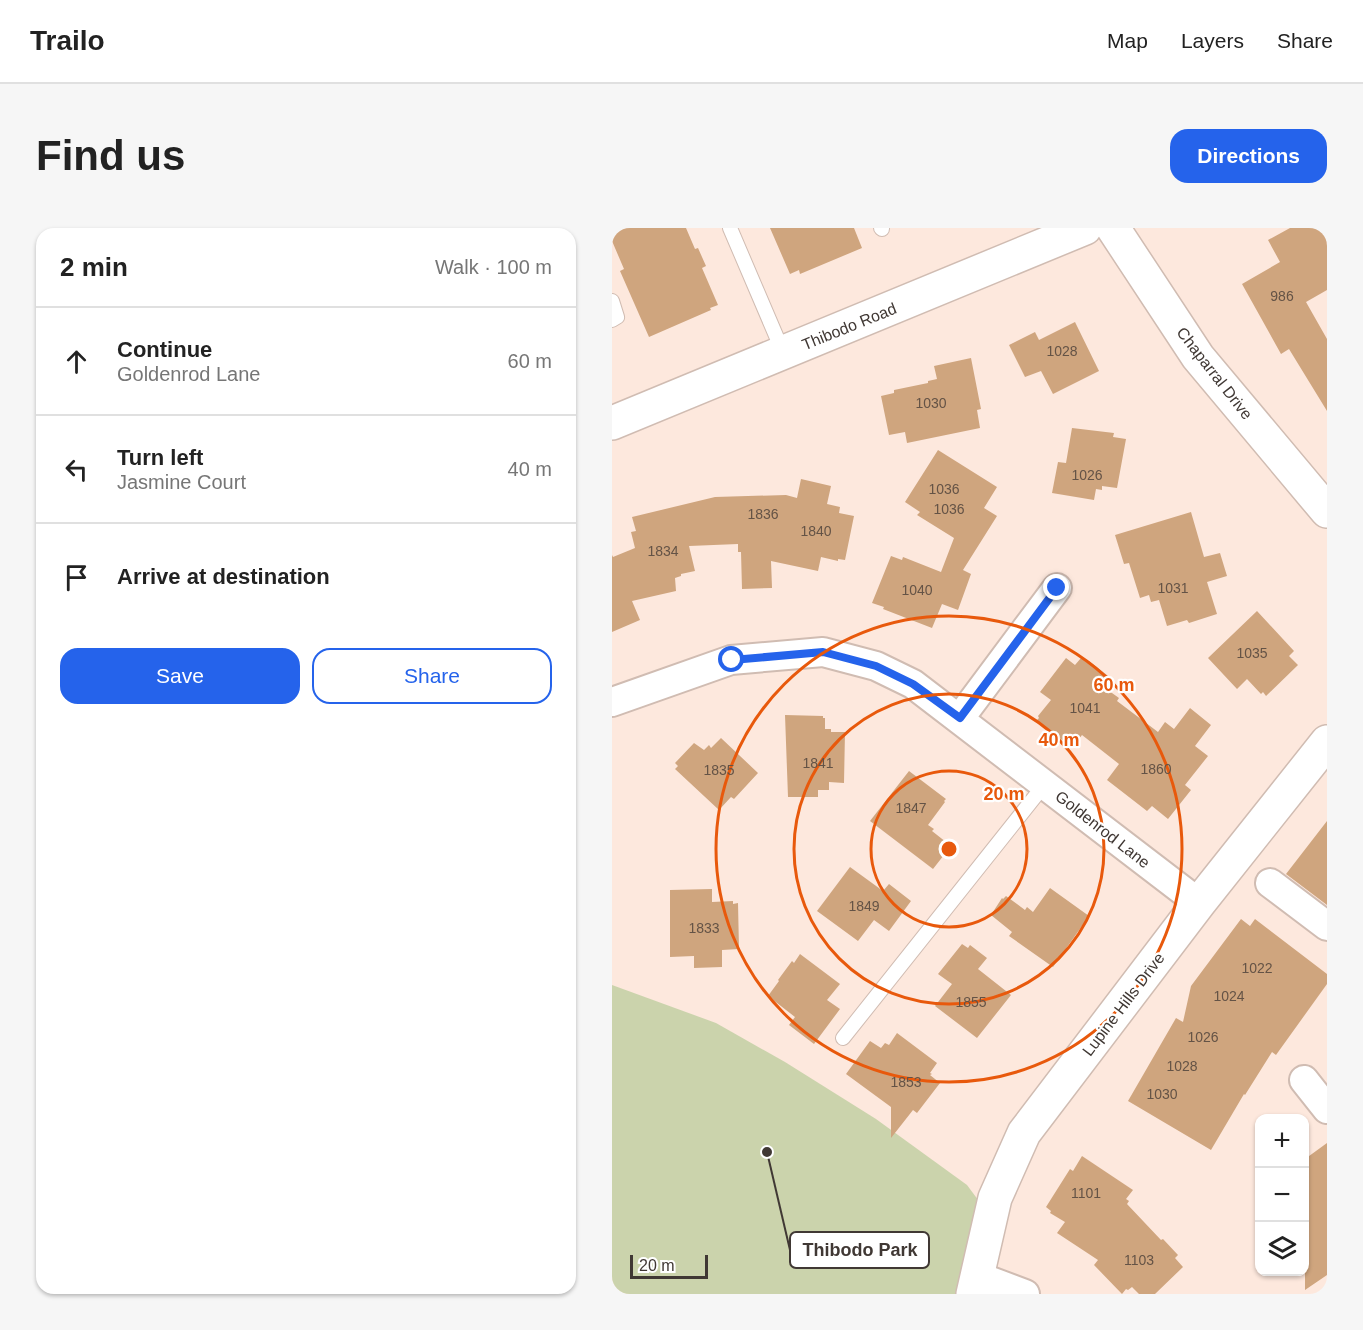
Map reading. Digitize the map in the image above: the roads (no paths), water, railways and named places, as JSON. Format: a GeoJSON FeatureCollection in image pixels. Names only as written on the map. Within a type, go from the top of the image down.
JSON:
{"type":"FeatureCollection","features":[{"type":"Feature","properties":{"kind":"street","name":"Thibodo Road"},"geometry":{"type":"LineString","coordinates":[[612,423],[1085,228]]}},
{"type":"Feature","properties":{"kind":"street","name":"Chaparral Drive"},"geometry":{"type":"LineString","coordinates":[[1113,228],[1198,357],[1327,511]]}},
{"type":"Feature","properties":{"kind":"street"},"geometry":{"type":"LineString","coordinates":[[960,718],[1057,588]]}},
{"type":"Feature","properties":{"kind":"street","name":"Goldenrod Lane"},"geometry":{"type":"LineString","coordinates":[[612,702],[732,660],[823,652],[876,666],[913,684],[960,718],[1199,903]]}},
{"type":"Feature","properties":{"kind":"street","name":"Lupine Hills Drive"},"geometry":{"type":"LineString","coordinates":[[975,1285],[995,1198],[1024,1133],[1199,903],[1327,742]]}},
{"type":"Feature","properties":{"kind":"street"},"geometry":{"type":"LineString","coordinates":[[1270,883],[1327,926]]}},
{"type":"Feature","properties":{"kind":"street"},"geometry":{"type":"LineString","coordinates":[[1304,1080],[1327,1109]]}},
{"type":"Feature","properties":{"kind":"street"},"geometry":{"type":"LineString","coordinates":[[975,1285],[1025,1294]]}},
{"type":"Feature","properties":{"kind":"lane"},"geometry":{"type":"LineString","coordinates":[[730,228],[783,352]]}},
{"type":"Feature","properties":{"kind":"lane"},"geometry":{"type":"LineString","coordinates":[[612,302],[617,317],[612,320]]}},
{"type":"Feature","properties":{"kind":"lane"},"geometry":{"type":"LineString","coordinates":[[843,1038],[1045,784]]}},
{"type":"Feature","properties":{"kind":"place","name":"Thibodo Park"},"geometry":{"type":"Point","coordinates":[767,1152]}}]}
